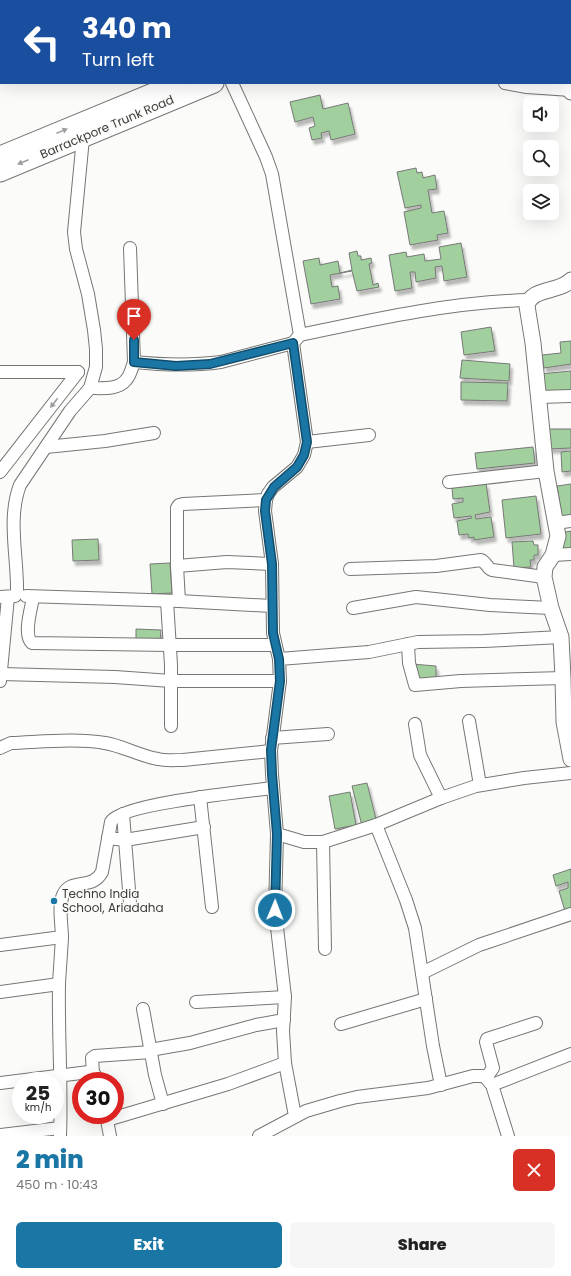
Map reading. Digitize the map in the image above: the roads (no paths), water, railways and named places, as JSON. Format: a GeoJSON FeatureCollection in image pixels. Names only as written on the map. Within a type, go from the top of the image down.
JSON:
{"type":"FeatureCollection","features":[{"type":"Feature","properties":{"kind":"main road","name":"Barrackpore Trunk Road"},"geometry":{"type":"LineString","coordinates":[[0,156],[175,84]]}},
{"type":"Feature","properties":{"kind":"main road","name":"Barrackpore Trunk Road"},"geometry":{"type":"LineString","coordinates":[[0,172],[212,84]]}},
{"type":"Feature","properties":{"kind":"street"},"geometry":{"type":"LineString","coordinates":[[232,84],[266,157],[272,174],[296,339],[307,442],[304,455],[297,467],[274,487],[266,500],[265,511],[272,564],[273,633],[279,659],[280,681],[272,744],[273,788],[277,834],[275,910],[285,997],[283,1031],[285,1063],[295,1116]]}},
{"type":"Feature","properties":{"kind":"street"},"geometry":{"type":"LineString","coordinates":[[510,84],[571,91]]}},
{"type":"Feature","properties":{"kind":"street"},"geometry":{"type":"LineString","coordinates":[[8,596],[17,591],[14,512],[16,494],[28,471],[70,412],[90,388],[96,367],[96,349],[88,294],[76,249],[74,232],[82,138]]}},
{"type":"Feature","properties":{"kind":"street"},"geometry":{"type":"LineString","coordinates":[[90,388],[113,387],[121,384],[128,379],[134,362],[130,248]]}},
{"type":"Feature","properties":{"kind":"street"},"geometry":{"type":"LineString","coordinates":[[571,280],[562,287],[535,294],[529,300],[527,306],[539,397],[546,471],[558,536],[553,555],[547,563],[544,578],[560,637],[564,722],[571,759]]}},
{"type":"Feature","properties":{"kind":"street"},"geometry":{"type":"LineString","coordinates":[[134,362],[176,366],[210,364],[296,339],[434,308],[493,301],[529,300]]}},
{"type":"Feature","properties":{"kind":"street"},"geometry":{"type":"LineString","coordinates":[[0,372],[78,372],[0,472]]}},
{"type":"Feature","properties":{"kind":"street"},"geometry":{"type":"LineString","coordinates":[[539,397],[571,396]]}},
{"type":"Feature","properties":{"kind":"street"},"geometry":{"type":"LineString","coordinates":[[46,447],[105,442],[154,433]]}},
{"type":"Feature","properties":{"kind":"street"},"geometry":{"type":"LineString","coordinates":[[307,442],[369,435]]}},
{"type":"Feature","properties":{"kind":"street"},"geometry":{"type":"LineString","coordinates":[[449,482],[546,471]]}},
{"type":"Feature","properties":{"kind":"street"},"geometry":{"type":"LineString","coordinates":[[171,726],[172,681],[170,645],[177,566],[177,508],[179,505],[266,500]]}},
{"type":"Feature","properties":{"kind":"street"},"geometry":{"type":"LineString","coordinates":[[555,523],[571,522]]}},
{"type":"Feature","properties":{"kind":"street"},"geometry":{"type":"LineString","coordinates":[[553,555],[571,554]]}},
{"type":"Feature","properties":{"kind":"street"},"geometry":{"type":"LineString","coordinates":[[350,569],[436,566],[481,560],[484,561],[488,568],[492,570],[544,578]]}},
{"type":"Feature","properties":{"kind":"street"},"geometry":{"type":"LineString","coordinates":[[177,566],[227,562],[272,564]]}},
{"type":"Feature","properties":{"kind":"street"},"geometry":{"type":"LineString","coordinates":[[8,596],[33,598],[173,601],[272,606]]}},
{"type":"Feature","properties":{"kind":"street"},"geometry":{"type":"LineString","coordinates":[[8,596],[1,678],[115,677],[172,681],[280,681]]}},
{"type":"Feature","properties":{"kind":"street"},"geometry":{"type":"LineString","coordinates":[[353,608],[416,597],[490,605],[551,608]]}},
{"type":"Feature","properties":{"kind":"street"},"geometry":{"type":"LineString","coordinates":[[33,598],[27,634],[32,643],[275,645]]}},
{"type":"Feature","properties":{"kind":"street"},"geometry":{"type":"LineString","coordinates":[[279,659],[369,652],[418,642],[484,642],[560,637]]}},
{"type":"Feature","properties":{"kind":"street"},"geometry":{"type":"LineString","coordinates":[[408,644],[409,663],[415,685],[563,678]]}},
{"type":"Feature","properties":{"kind":"street"},"geometry":{"type":"LineString","coordinates":[[469,720],[480,785]]}},
{"type":"Feature","properties":{"kind":"street"},"geometry":{"type":"LineString","coordinates":[[415,724],[420,755],[441,798]]}},
{"type":"Feature","properties":{"kind":"street"},"geometry":{"type":"LineString","coordinates":[[0,748],[12,743],[87,741],[121,747],[147,756],[168,760],[328,734]]}},
{"type":"Feature","properties":{"kind":"street"},"geometry":{"type":"LineString","coordinates":[[277,834],[304,842],[323,842],[376,826],[441,798],[480,785],[571,773]]}},
{"type":"Feature","properties":{"kind":"street"},"geometry":{"type":"LineString","coordinates":[[60,1072],[59,984],[62,937],[61,902],[63,895],[71,886],[92,882],[100,877],[112,819],[123,814],[152,806],[200,797],[273,788]]}},
{"type":"Feature","properties":{"kind":"street"},"geometry":{"type":"LineString","coordinates":[[200,797],[212,906]]}},
{"type":"Feature","properties":{"kind":"street"},"geometry":{"type":"LineString","coordinates":[[123,814],[130,903]]}},
{"type":"Feature","properties":{"kind":"street"},"geometry":{"type":"LineString","coordinates":[[376,826],[416,928],[433,1046],[441,1085]]}},
{"type":"Feature","properties":{"kind":"street"},"geometry":{"type":"LineString","coordinates":[[108,838],[125,840],[204,827]]}},
{"type":"Feature","properties":{"kind":"street"},"geometry":{"type":"LineString","coordinates":[[323,842],[325,949]]}},
{"type":"Feature","properties":{"kind":"street"},"geometry":{"type":"LineString","coordinates":[[422,972],[479,945],[571,914]]}},
{"type":"Feature","properties":{"kind":"street"},"geometry":{"type":"LineString","coordinates":[[0,945],[62,937]]}},
{"type":"Feature","properties":{"kind":"street"},"geometry":{"type":"LineString","coordinates":[[0,992],[59,984]]}},
{"type":"Feature","properties":{"kind":"street"},"geometry":{"type":"LineString","coordinates":[[196,1002],[285,997]]}},
{"type":"Feature","properties":{"kind":"street"},"geometry":{"type":"LineString","coordinates":[[341,1024],[426,1000]]}},
{"type":"Feature","properties":{"kind":"street"},"geometry":{"type":"LineString","coordinates":[[143,1009],[163,1104]]}},
{"type":"Feature","properties":{"kind":"street"},"geometry":{"type":"LineString","coordinates":[[94,1072],[92,1058],[95,1056],[151,1051],[190,1043],[256,1025],[284,1020]]}},
{"type":"Feature","properties":{"kind":"street"},"geometry":{"type":"LineString","coordinates":[[489,1082],[493,1068],[486,1042],[487,1039],[536,1023]]}},
{"type":"Feature","properties":{"kind":"street"},"geometry":{"type":"LineString","coordinates":[[489,1082],[571,1054]]}},
{"type":"Feature","properties":{"kind":"street"},"geometry":{"type":"LineString","coordinates":[[124,1114],[163,1104],[228,1084],[285,1063]]}},
{"type":"Feature","properties":{"kind":"street"},"geometry":{"type":"LineString","coordinates":[[259,1136],[295,1116],[314,1108],[346,1100],[428,1088],[473,1076],[482,1076],[489,1082],[508,1136]]}},
{"type":"Feature","properties":{"kind":"street"},"geometry":{"type":"LineString","coordinates":[[0,1083],[12,1082]]}},
{"type":"Feature","properties":{"kind":"street"},"geometry":{"type":"LineString","coordinates":[[107,1124],[110,1136]]}},
{"type":"Feature","properties":{"kind":"street"},"geometry":{"type":"LineString","coordinates":[[0,1135],[60,1132]]}},
{"type":"Feature","properties":{"kind":"place","name":"Techno India School, Ariadaha"},"geometry":{"type":"Point","coordinates":[54,901]}}]}
